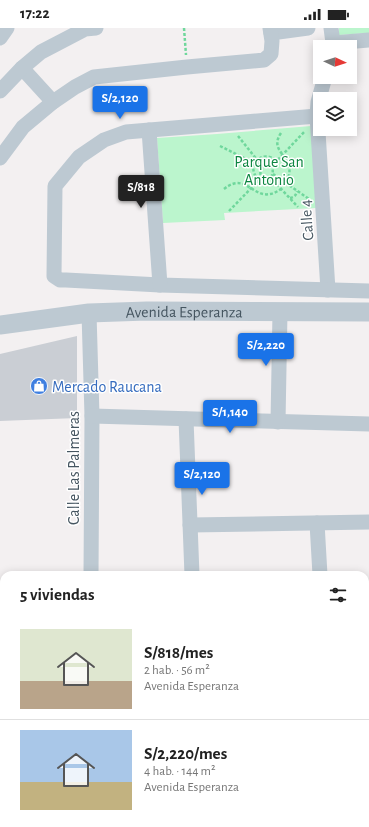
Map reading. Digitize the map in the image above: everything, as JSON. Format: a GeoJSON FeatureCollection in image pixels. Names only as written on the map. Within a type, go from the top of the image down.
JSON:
{"type":"FeatureCollection","features":[{"type":"Feature","properties":{"kind":"street"},"geometry":{"type":"LineString","coordinates":[[0,38],[7,28]]}},
{"type":"Feature","properties":{"kind":"street"},"geometry":{"type":"LineString","coordinates":[[0,91],[22,68],[41,52],[85,29],[96,28]]}},
{"type":"Feature","properties":{"kind":"street"},"geometry":{"type":"LineString","coordinates":[[0,158],[23,127],[53,102],[75,87],[94,77],[264,60],[271,54],[271,30],[308,28]]}},
{"type":"Feature","properties":{"kind":"street"},"geometry":{"type":"LineString","coordinates":[[332,39],[369,40]]}},
{"type":"Feature","properties":{"kind":"street"},"geometry":{"type":"LineString","coordinates":[[22,68],[53,102]]}},
{"type":"Feature","properties":{"kind":"street"},"geometry":{"type":"LineString","coordinates":[[313,116],[126,132],[104,140],[79,157],[55,186],[54,276],[60,280],[160,285],[369,291]]}},
{"type":"Feature","properties":{"kind":"street"},"geometry":{"type":"LineString","coordinates":[[149,130],[160,285]]}},
{"type":"Feature","properties":{"kind":"street","name":"Calle 4"},"geometry":{"type":"LineString","coordinates":[[318,136],[328,290]]}},
{"type":"Feature","properties":{"kind":"street","name":"Avenida Esperanza"},"geometry":{"type":"LineString","coordinates":[[0,325],[89,313],[147,311],[369,312]]}},
{"type":"Feature","properties":{"kind":"street"},"geometry":{"type":"LineString","coordinates":[[278,422],[280,312]]}},
{"type":"Feature","properties":{"kind":"street","name":"Calle Las Palmeras"},"geometry":{"type":"LineString","coordinates":[[89,313],[92,416],[91,571]]}},
{"type":"Feature","properties":{"kind":"street"},"geometry":{"type":"LineString","coordinates":[[92,416],[369,424]]}},
{"type":"Feature","properties":{"kind":"street"},"geometry":{"type":"LineString","coordinates":[[186,419],[192,571]]}},
{"type":"Feature","properties":{"kind":"street"},"geometry":{"type":"LineString","coordinates":[[190,525],[369,522]]}},
{"type":"Feature","properties":{"kind":"street"},"geometry":{"type":"LineString","coordinates":[[317,523],[320,571]]}},
{"type":"Feature","properties":{"kind":"path"},"geometry":{"type":"LineString","coordinates":[[184,28],[187,67]]}},
{"type":"Feature","properties":{"kind":"path"},"geometry":{"type":"LineString","coordinates":[[271,167],[308,128]]}},
{"type":"Feature","properties":{"kind":"path"},"geometry":{"type":"LineString","coordinates":[[285,130],[279,136],[278,149],[289,166],[290,172],[286,184]]}},
{"type":"Feature","properties":{"kind":"path"},"geometry":{"type":"LineString","coordinates":[[236,134],[262,167]]}},
{"type":"Feature","properties":{"kind":"path"},"geometry":{"type":"LineString","coordinates":[[220,146],[262,167],[265,165],[271,167]]}},
{"type":"Feature","properties":{"kind":"path"},"geometry":{"type":"LineString","coordinates":[[259,180],[254,175],[254,163],[262,157],[267,156],[273,157],[277,161]]}},
{"type":"Feature","properties":{"kind":"path"},"geometry":{"type":"LineString","coordinates":[[262,167],[260,170],[262,177]]}},
{"type":"Feature","properties":{"kind":"path"},"geometry":{"type":"LineString","coordinates":[[271,167],[273,170],[272,176],[286,195],[298,207]]}},
{"type":"Feature","properties":{"kind":"path"},"geometry":{"type":"LineString","coordinates":[[272,176],[286,184],[289,189],[297,191],[313,202]]}},
{"type":"Feature","properties":{"kind":"path"},"geometry":{"type":"LineString","coordinates":[[262,177],[269,178],[272,176]]}},
{"type":"Feature","properties":{"kind":"path"},"geometry":{"type":"LineString","coordinates":[[228,211],[262,177]]}},
{"type":"Feature","properties":{"kind":"path"},"geometry":{"type":"LineString","coordinates":[[224,189],[228,185],[240,183],[256,192],[263,194],[276,193],[281,189]]}},
{"type":"Feature","properties":{"kind":"path"},"geometry":{"type":"LineString","coordinates":[[286,195],[289,189]]}},
{"type":"Feature","properties":{"kind":"path"},"geometry":{"type":"LineString","coordinates":[[290,198],[293,198],[296,195],[297,191]]}},
{"type":"Feature","properties":{"kind":"green space"},"geometry":{"type":"Polygon","coordinates":[[[339,28],[369,28],[369,33],[339,35],[339,28]]]}},
{"type":"Feature","properties":{"kind":"green space","name":"Parque San Antonio"},"geometry":{"type":"Polygon","coordinates":[[[311,126],[316,208],[224,213],[225,220],[163,223],[157,138],[311,126]]]}},
{"type":"Feature","properties":{"kind":"building","name":"Mercado Raucana"},"geometry":{"type":"Polygon","coordinates":[[[77,336],[77,418],[0,421],[0,354],[77,336]]]}},
{"type":"Feature","properties":{"kind":"place","name":"Mercado Raucana"},"geometry":{"type":"Point","coordinates":[39,386]}}]}
